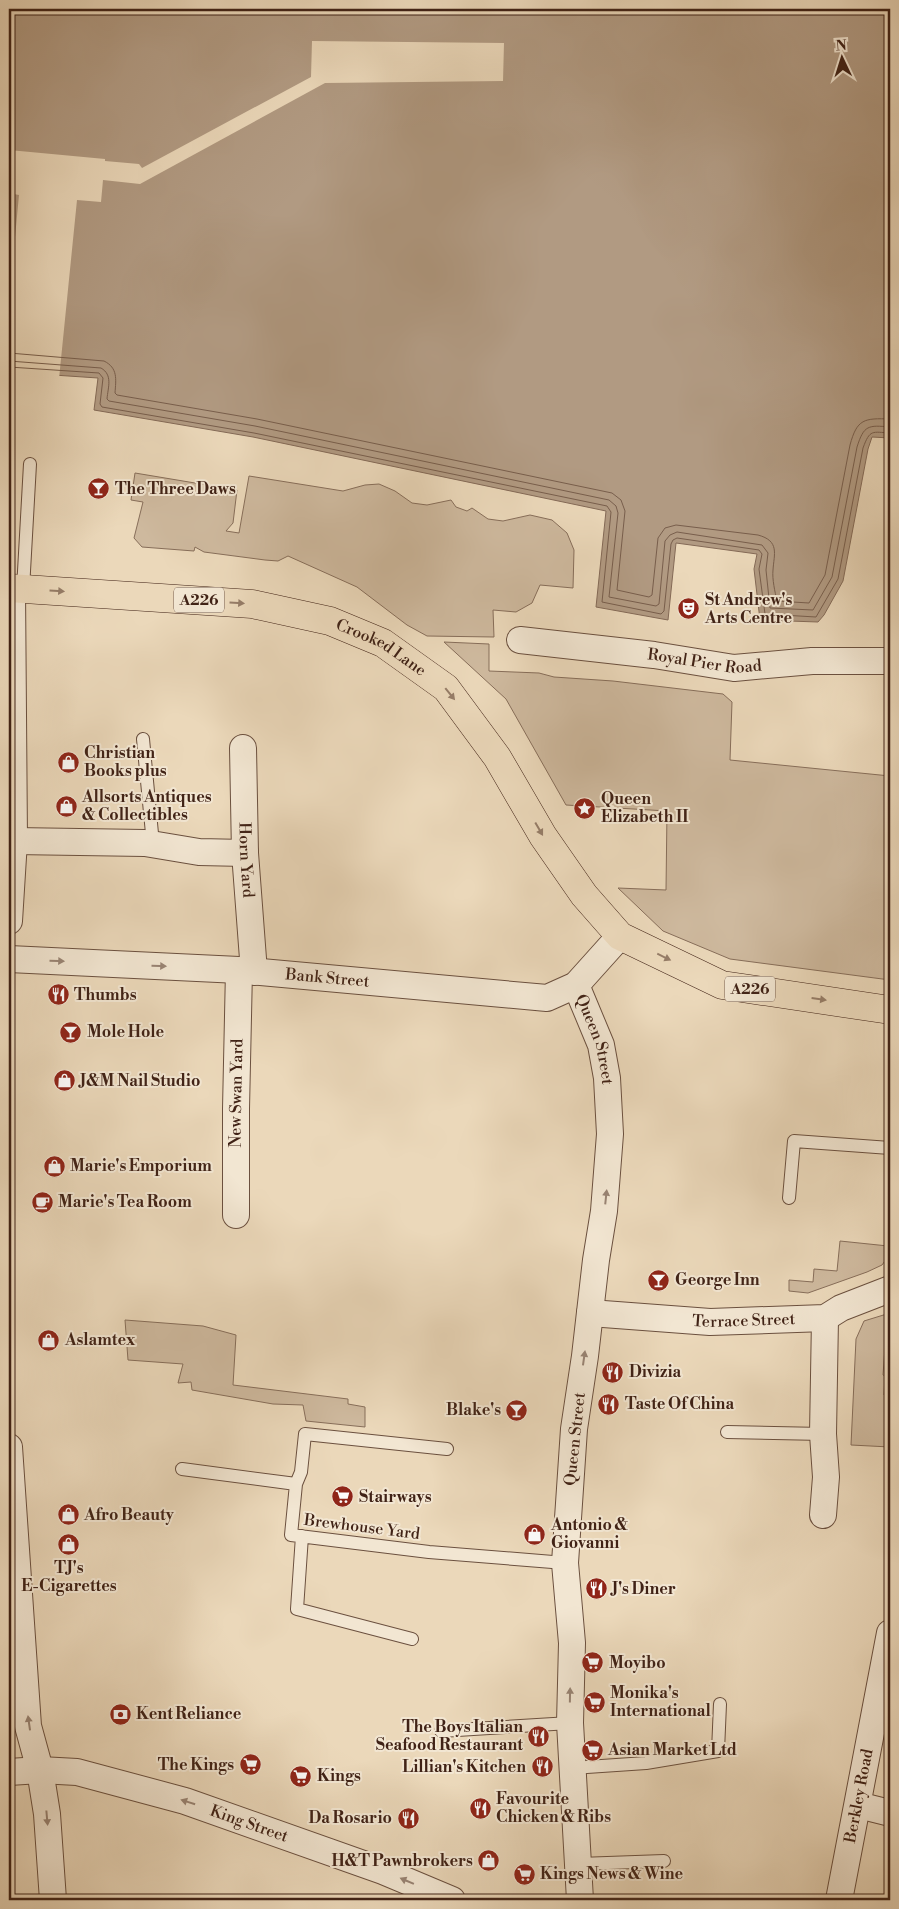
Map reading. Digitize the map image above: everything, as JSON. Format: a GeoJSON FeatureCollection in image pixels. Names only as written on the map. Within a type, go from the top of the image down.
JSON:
{"type":"FeatureCollection","features":[{"type":"Feature","properties":{"kind":"main road","name":"Crooked Lane"},"geometry":{"type":"LineString","coordinates":[[14,589],[252,604],[330,621],[383,643],[446,688],[497,757],[543,836],[584,895],[620,936]]}},
{"type":"Feature","properties":{"kind":"main road","name":"A226"},"geometry":{"type":"LineString","coordinates":[[620,936],[722,985],[890,1010]]}},
{"type":"Feature","properties":{"kind":"street"},"geometry":{"type":"LineString","coordinates":[[9,921],[14,841],[14,589]]}},
{"type":"Feature","properties":{"kind":"street","name":"Royal Pier Road"},"geometry":{"type":"LineString","coordinates":[[520,640],[645,654],[734,668],[812,662],[890,662]]}},
{"type":"Feature","properties":{"kind":"street","name":"Horn Yard"},"geometry":{"type":"LineString","coordinates":[[243,748],[247,971]]}},
{"type":"Feature","properties":{"kind":"street"},"geometry":{"type":"LineString","coordinates":[[14,841],[145,842],[199,852],[245,853]]}},
{"type":"Feature","properties":{"kind":"street","name":"Bank Street"},"geometry":{"type":"LineString","coordinates":[[9,959],[206,968],[547,998],[576,985],[620,936]]}},
{"type":"Feature","properties":{"kind":"street","name":"New Swan Yard"},"geometry":{"type":"LineString","coordinates":[[236,1215],[236,1109],[247,971]]}},
{"type":"Feature","properties":{"kind":"street","name":"Queen Street"},"geometry":{"type":"LineString","coordinates":[[576,985],[601,1045],[607,1078],[610,1128],[606,1198],[574,1429],[565,1563],[572,1642],[570,1723],[580,1900]]}},
{"type":"Feature","properties":{"kind":"street","name":"Terrace Street"},"geometry":{"type":"LineString","coordinates":[[590,1313],[710,1322],[825,1318],[841,1308],[890,1289]]}},
{"type":"Feature","properties":{"kind":"street"},"geometry":{"type":"LineString","coordinates":[[823,1515],[826,1477],[823,1434],[825,1318]]}},
{"type":"Feature","properties":{"kind":"street"},"geometry":{"type":"LineString","coordinates":[[9,1447],[28,1726],[40,1770],[47,1814],[53,1900]]}},
{"type":"Feature","properties":{"kind":"street","name":"Berkley Road"},"geometry":{"type":"LineString","coordinates":[[839,1900],[890,1634]]}},
{"type":"Feature","properties":{"kind":"street","name":"King Street"},"geometry":{"type":"LineString","coordinates":[[9,1772],[40,1770],[77,1772],[185,1801],[383,1871],[452,1900]]}},
{"type":"Feature","properties":{"kind":"street"},"geometry":{"type":"LineString","coordinates":[[858,1806],[890,1813]]}},
{"type":"Feature","properties":{"kind":"lane"},"geometry":{"type":"LineString","coordinates":[[14,589],[30,464]]}},
{"type":"Feature","properties":{"kind":"lane"},"geometry":{"type":"LineString","coordinates":[[143,739],[153,844]]}},
{"type":"Feature","properties":{"kind":"lane"},"geometry":{"type":"LineString","coordinates":[[789,1198],[794,1141],[890,1148]]}},
{"type":"Feature","properties":{"kind":"lane"},"geometry":{"type":"LineString","coordinates":[[728,1432],[823,1434]]}},
{"type":"Feature","properties":{"kind":"lane"},"geometry":{"type":"LineString","coordinates":[[182,1469],[296,1484],[301,1472],[305,1434],[447,1449]]}},
{"type":"Feature","properties":{"kind":"lane","name":"Brewhouse Yard"},"geometry":{"type":"LineString","coordinates":[[296,1484],[291,1536],[429,1552],[565,1563]]}},
{"type":"Feature","properties":{"kind":"lane"},"geometry":{"type":"LineString","coordinates":[[302,1536],[297,1610],[412,1639]]}},
{"type":"Feature","properties":{"kind":"lane"},"geometry":{"type":"LineString","coordinates":[[572,1768],[646,1763],[718,1751],[720,1704]]}},
{"type":"Feature","properties":{"kind":"lane"},"geometry":{"type":"LineString","coordinates":[[441,1731],[570,1723]]}},
{"type":"Feature","properties":{"kind":"lane"},"geometry":{"type":"LineString","coordinates":[[579,1864],[664,1861]]}},
{"type":"Feature","properties":{"kind":"shaded area"},"geometry":{"type":"Polygon","coordinates":[[[135,473],[237,490],[233,523],[226,531],[239,533],[249,476],[343,491],[365,485],[379,484],[395,491],[412,503],[427,505],[451,500],[456,507],[467,511],[472,508],[488,519],[503,521],[530,515],[552,520],[567,533],[574,550],[573,588],[540,585],[532,603],[516,612],[493,610],[494,637],[427,636],[407,625],[357,587],[288,556],[278,561],[204,552],[195,547],[194,551],[142,547],[134,538],[143,502],[131,500],[135,473]]]}},
{"type":"Feature","properties":{"kind":"shaded area"},"geometry":{"type":"Polygon","coordinates":[[[444,642],[489,644],[489,671],[539,673],[554,677],[613,681],[723,694],[732,702],[730,760],[890,776],[890,980],[730,959],[663,931],[618,888],[666,890],[667,811],[566,805],[506,699],[444,642]]]}},
{"type":"Feature","properties":{"kind":"shaded area"},"geometry":{"type":"Polygon","coordinates":[[[840,1241],[888,1246],[887,1258],[882,1265],[867,1272],[808,1293],[789,1291],[789,1280],[813,1282],[814,1269],[837,1271],[840,1241]]]}},
{"type":"Feature","properties":{"kind":"shaded area"},"geometry":{"type":"Polygon","coordinates":[[[890,1313],[890,1334],[886,1334],[883,1375],[885,1376],[884,1395],[890,1396],[890,1447],[851,1445],[856,1339],[864,1321],[890,1313]]]}},
{"type":"Feature","properties":{"kind":"shaded area"},"geometry":{"type":"Polygon","coordinates":[[[125,1320],[203,1326],[236,1335],[233,1385],[348,1399],[348,1404],[365,1407],[365,1427],[306,1421],[303,1405],[273,1404],[192,1390],[191,1382],[178,1383],[183,1364],[128,1360],[125,1320]]]}},
{"type":"Feature","properties":{"kind":"water"},"geometry":{"type":"Polygon","coordinates":[[[9,9],[890,9],[890,438],[872,437],[868,449],[843,581],[824,615],[818,622],[760,620],[754,569],[757,554],[676,543],[668,620],[596,607],[606,511],[253,437],[94,410],[98,378],[9,372],[9,9]]]}},
{"type":"Feature","properties":{"kind":"pier"},"geometry":{"type":"Polygon","coordinates":[[[312,41],[504,43],[503,81],[325,83],[140,184],[103,180],[101,202],[77,200],[59,379],[9,374],[9,300],[19,195],[9,193],[9,150],[105,159],[105,161],[139,164],[142,168],[311,77],[312,41]]]}},
{"type":"Feature","properties":{"kind":"place","name":"The Three Daws"},"geometry":{"type":"Point","coordinates":[99,489]}},
{"type":"Feature","properties":{"kind":"place","name":"St Andrew's Arts Centre"},"geometry":{"type":"Point","coordinates":[689,609]}},
{"type":"Feature","properties":{"kind":"place","name":"Christian Books plus"},"geometry":{"type":"Point","coordinates":[68,762]}},
{"type":"Feature","properties":{"kind":"place","name":"Allsorts Antiques & Collectibles"},"geometry":{"type":"Point","coordinates":[66,806]}},
{"type":"Feature","properties":{"kind":"place","name":"Queen Elizabeth II"},"geometry":{"type":"Point","coordinates":[585,808]}},
{"type":"Feature","properties":{"kind":"place","name":"Thumbs"},"geometry":{"type":"Point","coordinates":[58,995]}},
{"type":"Feature","properties":{"kind":"place","name":"Mole Hole"},"geometry":{"type":"Point","coordinates":[71,1032]}},
{"type":"Feature","properties":{"kind":"place","name":"J&M Nail Studio"},"geometry":{"type":"Point","coordinates":[64,1081]}},
{"type":"Feature","properties":{"kind":"place","name":"Marie's Emporium"},"geometry":{"type":"Point","coordinates":[54,1166]}},
{"type":"Feature","properties":{"kind":"place","name":"Marie's Tea Room"},"geometry":{"type":"Point","coordinates":[42,1202]}},
{"type":"Feature","properties":{"kind":"place","name":"George Inn"},"geometry":{"type":"Point","coordinates":[659,1280]}},
{"type":"Feature","properties":{"kind":"place","name":"Aslamtex"},"geometry":{"type":"Point","coordinates":[49,1340]}},
{"type":"Feature","properties":{"kind":"place","name":"Divizia"},"geometry":{"type":"Point","coordinates":[613,1372]}},
{"type":"Feature","properties":{"kind":"place","name":"Taste Of China"},"geometry":{"type":"Point","coordinates":[609,1404]}},
{"type":"Feature","properties":{"kind":"place","name":"Blake's"},"geometry":{"type":"Point","coordinates":[517,1410]}},
{"type":"Feature","properties":{"kind":"place","name":"Stairways"},"geometry":{"type":"Point","coordinates":[343,1497]}},
{"type":"Feature","properties":{"kind":"place","name":"Afro Beauty"},"geometry":{"type":"Point","coordinates":[68,1515]}},
{"type":"Feature","properties":{"kind":"place","name":"Antonio & Giovanni"},"geometry":{"type":"Point","coordinates":[535,1534]}},
{"type":"Feature","properties":{"kind":"place","name":"TJ's E-Cigarettes"},"geometry":{"type":"Point","coordinates":[69,1544]}},
{"type":"Feature","properties":{"kind":"place","name":"J's Diner"},"geometry":{"type":"Point","coordinates":[596,1589]}},
{"type":"Feature","properties":{"kind":"place","name":"Moyibo"},"geometry":{"type":"Point","coordinates":[593,1663]}},
{"type":"Feature","properties":{"kind":"place","name":"Monika's International"},"geometry":{"type":"Point","coordinates":[594,1702]}},
{"type":"Feature","properties":{"kind":"place","name":"Kent Reliance"},"geometry":{"type":"Point","coordinates":[120,1714]}},
{"type":"Feature","properties":{"kind":"place","name":"The Boys Italian Seafood Restaurant"},"geometry":{"type":"Point","coordinates":[539,1736]}},
{"type":"Feature","properties":{"kind":"place","name":"Asian Market Ltd"},"geometry":{"type":"Point","coordinates":[592,1750]}},
{"type":"Feature","properties":{"kind":"place","name":"The Kings"},"geometry":{"type":"Point","coordinates":[250,1765]}},
{"type":"Feature","properties":{"kind":"place","name":"Lillian's Kitchen"},"geometry":{"type":"Point","coordinates":[542,1767]}},
{"type":"Feature","properties":{"kind":"place","name":"Kings"},"geometry":{"type":"Point","coordinates":[301,1776]}},
{"type":"Feature","properties":{"kind":"place","name":"Favourite Chicken & Ribs"},"geometry":{"type":"Point","coordinates":[480,1808]}},
{"type":"Feature","properties":{"kind":"place","name":"Da Rosario"},"geometry":{"type":"Point","coordinates":[408,1818]}},
{"type":"Feature","properties":{"kind":"place","name":"H&T Pawnbrokers"},"geometry":{"type":"Point","coordinates":[489,1861]}},
{"type":"Feature","properties":{"kind":"place","name":"Kings News & Wine"},"geometry":{"type":"Point","coordinates":[524,1874]}}]}
